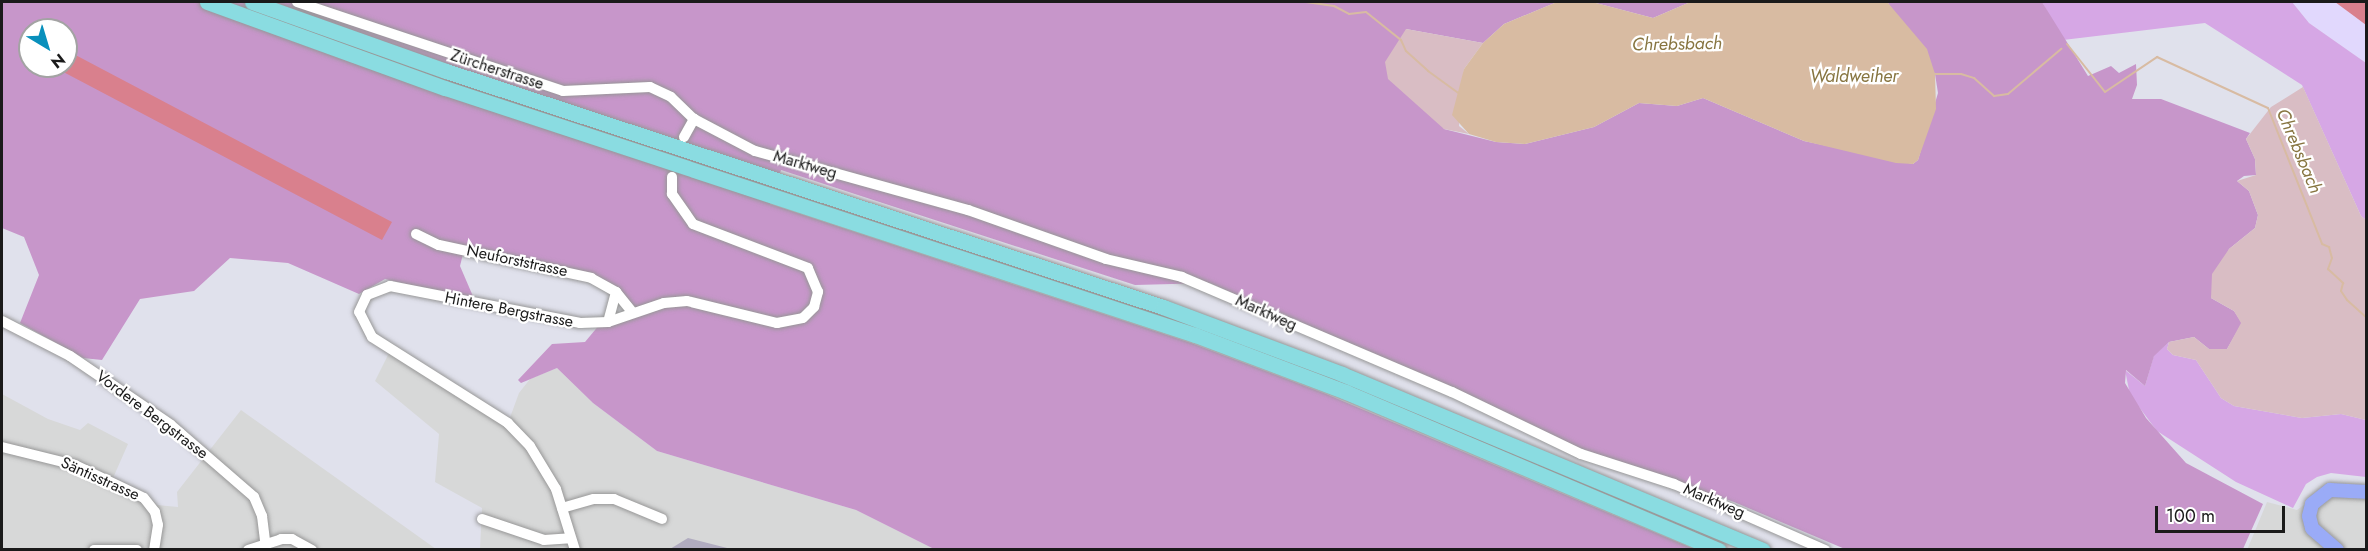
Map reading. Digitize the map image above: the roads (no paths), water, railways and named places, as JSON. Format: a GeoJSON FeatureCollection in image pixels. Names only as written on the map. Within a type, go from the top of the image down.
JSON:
{"type":"FeatureCollection","features":[{"type":"Feature","properties":{"kind":"highway"},"geometry":{"type":"LineString","coordinates":[[207,2],[468,95],[1195,335],[1346,392],[1719,549]]}},
{"type":"Feature","properties":{"kind":"highway"},"geometry":{"type":"LineString","coordinates":[[252,2],[446,71],[1163,307],[1342,374],[1763,549]]}},
{"type":"Feature","properties":{"kind":"main road"},"geometry":{"type":"LineString","coordinates":[[2337,549],[2312,528],[2312,504],[2330,490],[2367,492]]}},
{"type":"Feature","properties":{"kind":"street","name":"Zürcherstrasse"},"geometry":{"type":"LineString","coordinates":[[297,2],[563,91],[650,87],[671,97],[694,119]]}},
{"type":"Feature","properties":{"kind":"street"},"geometry":{"type":"LineString","coordinates":[[684,137],[694,119]]}},
{"type":"Feature","properties":{"kind":"street","name":"Marktweg"},"geometry":{"type":"LineString","coordinates":[[694,119],[755,151],[968,210],[1106,259],[1160,269],[1194,281],[1452,392],[1581,454],[1674,484],[1825,549]]}},
{"type":"Feature","properties":{"kind":"street","name":"Hintere Bergstrasse"},"geometry":{"type":"LineString","coordinates":[[575,549],[562,508],[544,466],[508,423],[372,337],[359,312],[367,296],[390,286],[561,320],[608,322],[664,303],[687,301],[777,323],[803,318],[813,307],[818,292],[808,268],[795,260],[693,224],[672,194],[672,177]]}},
{"type":"Feature","properties":{"kind":"street","name":"Neuforststrasse"},"geometry":{"type":"LineString","coordinates":[[416,234],[440,245],[584,276],[616,292],[633,313]]}},
{"type":"Feature","properties":{"kind":"street"},"geometry":{"type":"LineString","coordinates":[[608,322],[616,292]]}},
{"type":"Feature","properties":{"kind":"street","name":"Vordere Bergstrasse"},"geometry":{"type":"LineString","coordinates":[[2,321],[79,361],[171,425],[254,497],[262,516],[265,541]]}},
{"type":"Feature","properties":{"kind":"street","name":"Säntisstrasse"},"geometry":{"type":"LineString","coordinates":[[2,447],[75,465],[144,498],[155,512],[158,525],[154,549]]}},
{"type":"Feature","properties":{"kind":"street"},"geometry":{"type":"LineString","coordinates":[[562,508],[594,499],[614,499],[662,519]]}},
{"type":"Feature","properties":{"kind":"street"},"geometry":{"type":"LineString","coordinates":[[482,519],[544,540],[570,538]]}},
{"type":"Feature","properties":{"kind":"street"},"geometry":{"type":"LineString","coordinates":[[248,549],[265,541],[292,539],[312,549]]}},
{"type":"Feature","properties":{"kind":"street"},"geometry":{"type":"LineString","coordinates":[[94,549],[137,549]]}},
{"type":"Feature","properties":{"kind":"water","name":"Waldweiher"},"geometry":{"type":"Polygon","coordinates":[[[1557,2],[1592,2],[1653,18],[1688,3],[1888,3],[1927,49],[1935,74],[1936,109],[1918,160],[1913,164],[1896,163],[1804,141],[1703,98],[1677,106],[1639,103],[1594,127],[1525,144],[1496,142],[1469,134],[1452,115],[1464,69],[1483,43],[1504,24],[1557,2]]]}},
{"type":"Feature","properties":{"kind":"waterway","name":"Chrebsbach"},"geometry":{"type":"LineString","coordinates":[[1306,2],[1334,6],[1349,14],[1366,12],[1401,40],[1406,51],[1428,71],[1458,93]]}},
{"type":"Feature","properties":{"kind":"waterway","name":"Chrebsbach"},"geometry":{"type":"LineString","coordinates":[[2067,44],[2105,92],[2157,57],[2268,108],[2322,244],[2329,247],[2332,258],[2328,269],[2343,283],[2341,291],[2347,300],[2366,317]]}},
{"type":"Feature","properties":{"kind":"waterway","name":"Chrebsbach"},"geometry":{"type":"LineString","coordinates":[[1933,74],[1961,74],[1974,78],[1994,96],[2008,94],[2061,49]]}}]}
